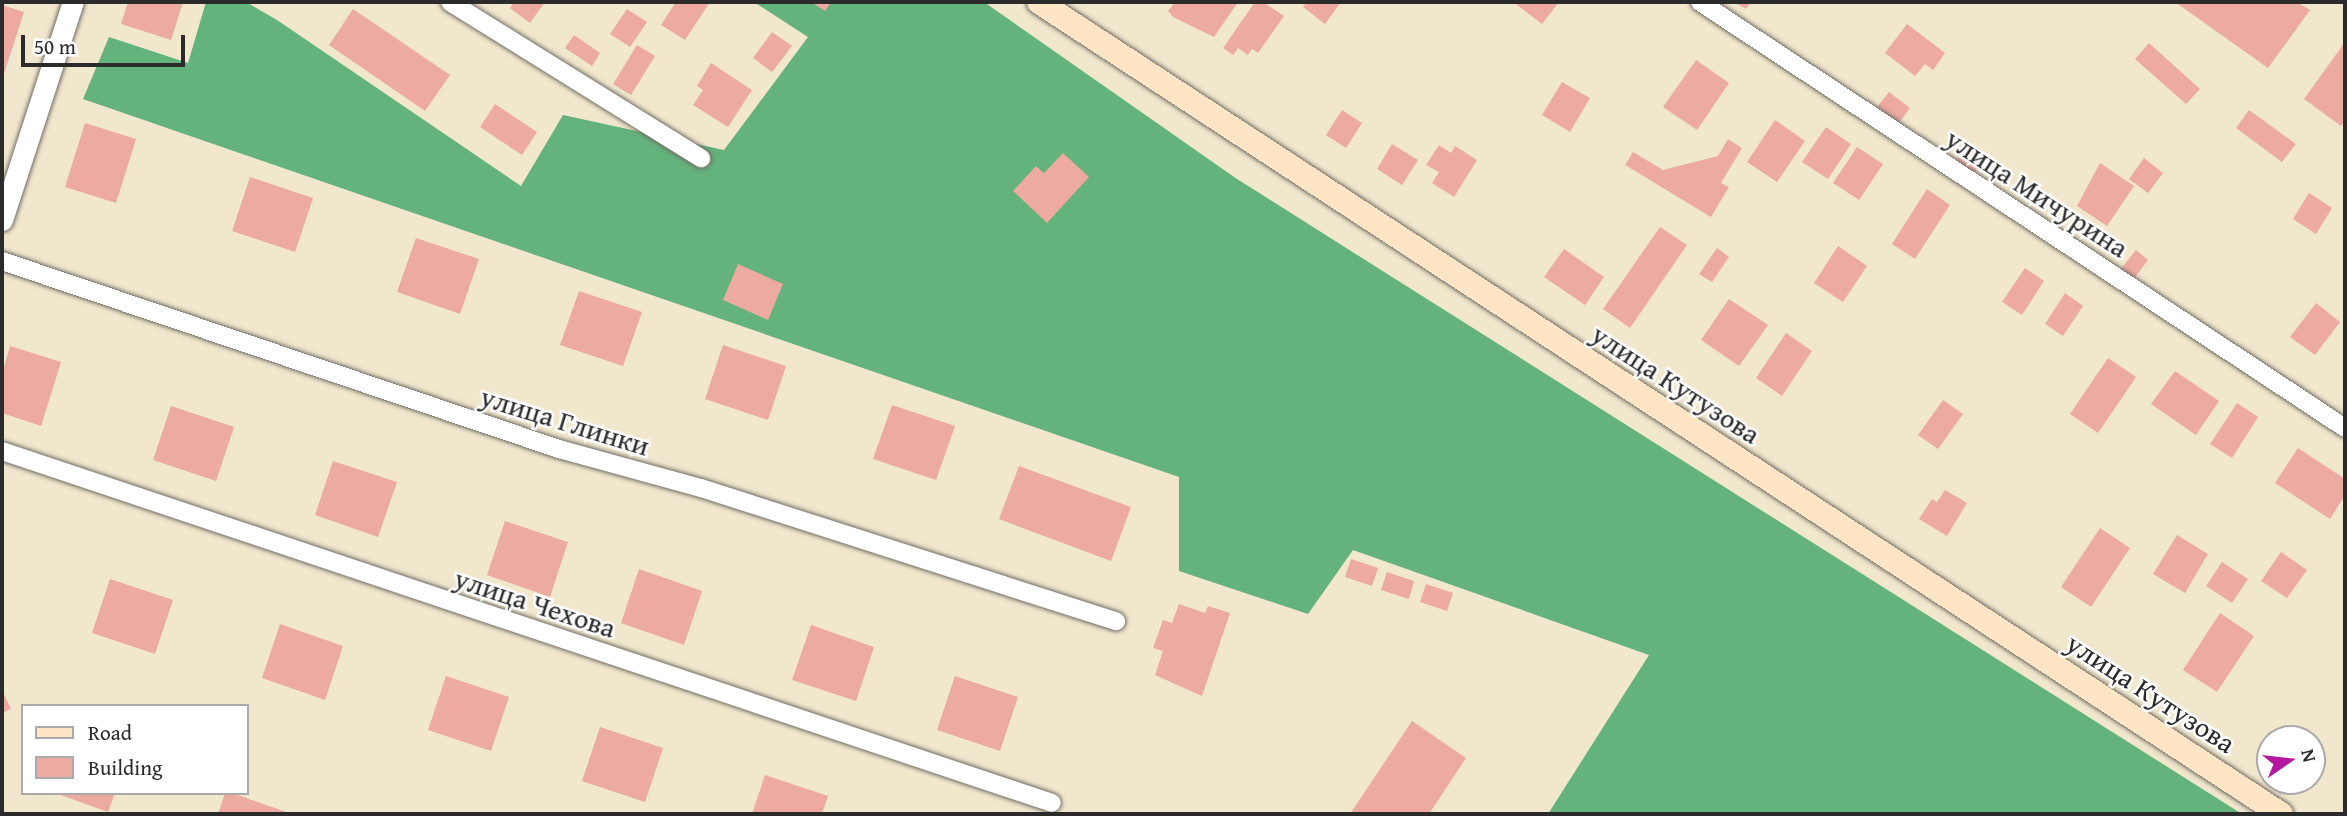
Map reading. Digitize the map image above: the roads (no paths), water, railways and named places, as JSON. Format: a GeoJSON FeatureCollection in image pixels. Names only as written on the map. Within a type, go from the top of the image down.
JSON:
{"type":"FeatureCollection","features":[{"type":"Feature","properties":{"kind":"main road","name":"улица Кутузова"},"geometry":{"type":"LineString","coordinates":[[1039,2],[2281,814]]}},
{"type":"Feature","properties":{"kind":"street"},"geometry":{"type":"LineString","coordinates":[[2,220],[73,2]]}},
{"type":"Feature","properties":{"kind":"street"},"geometry":{"type":"LineString","coordinates":[[450,2],[701,158]]}},
{"type":"Feature","properties":{"kind":"street","name":"улица Мичурина"},"geometry":{"type":"LineString","coordinates":[[1700,2],[2345,428]]}},
{"type":"Feature","properties":{"kind":"street","name":"улица Глинки"},"geometry":{"type":"LineString","coordinates":[[2,261],[559,449],[701,488],[1116,621]]}},
{"type":"Feature","properties":{"kind":"street","name":"улица Чехова"},"geometry":{"type":"LineString","coordinates":[[2,451],[1052,803]]}}]}
